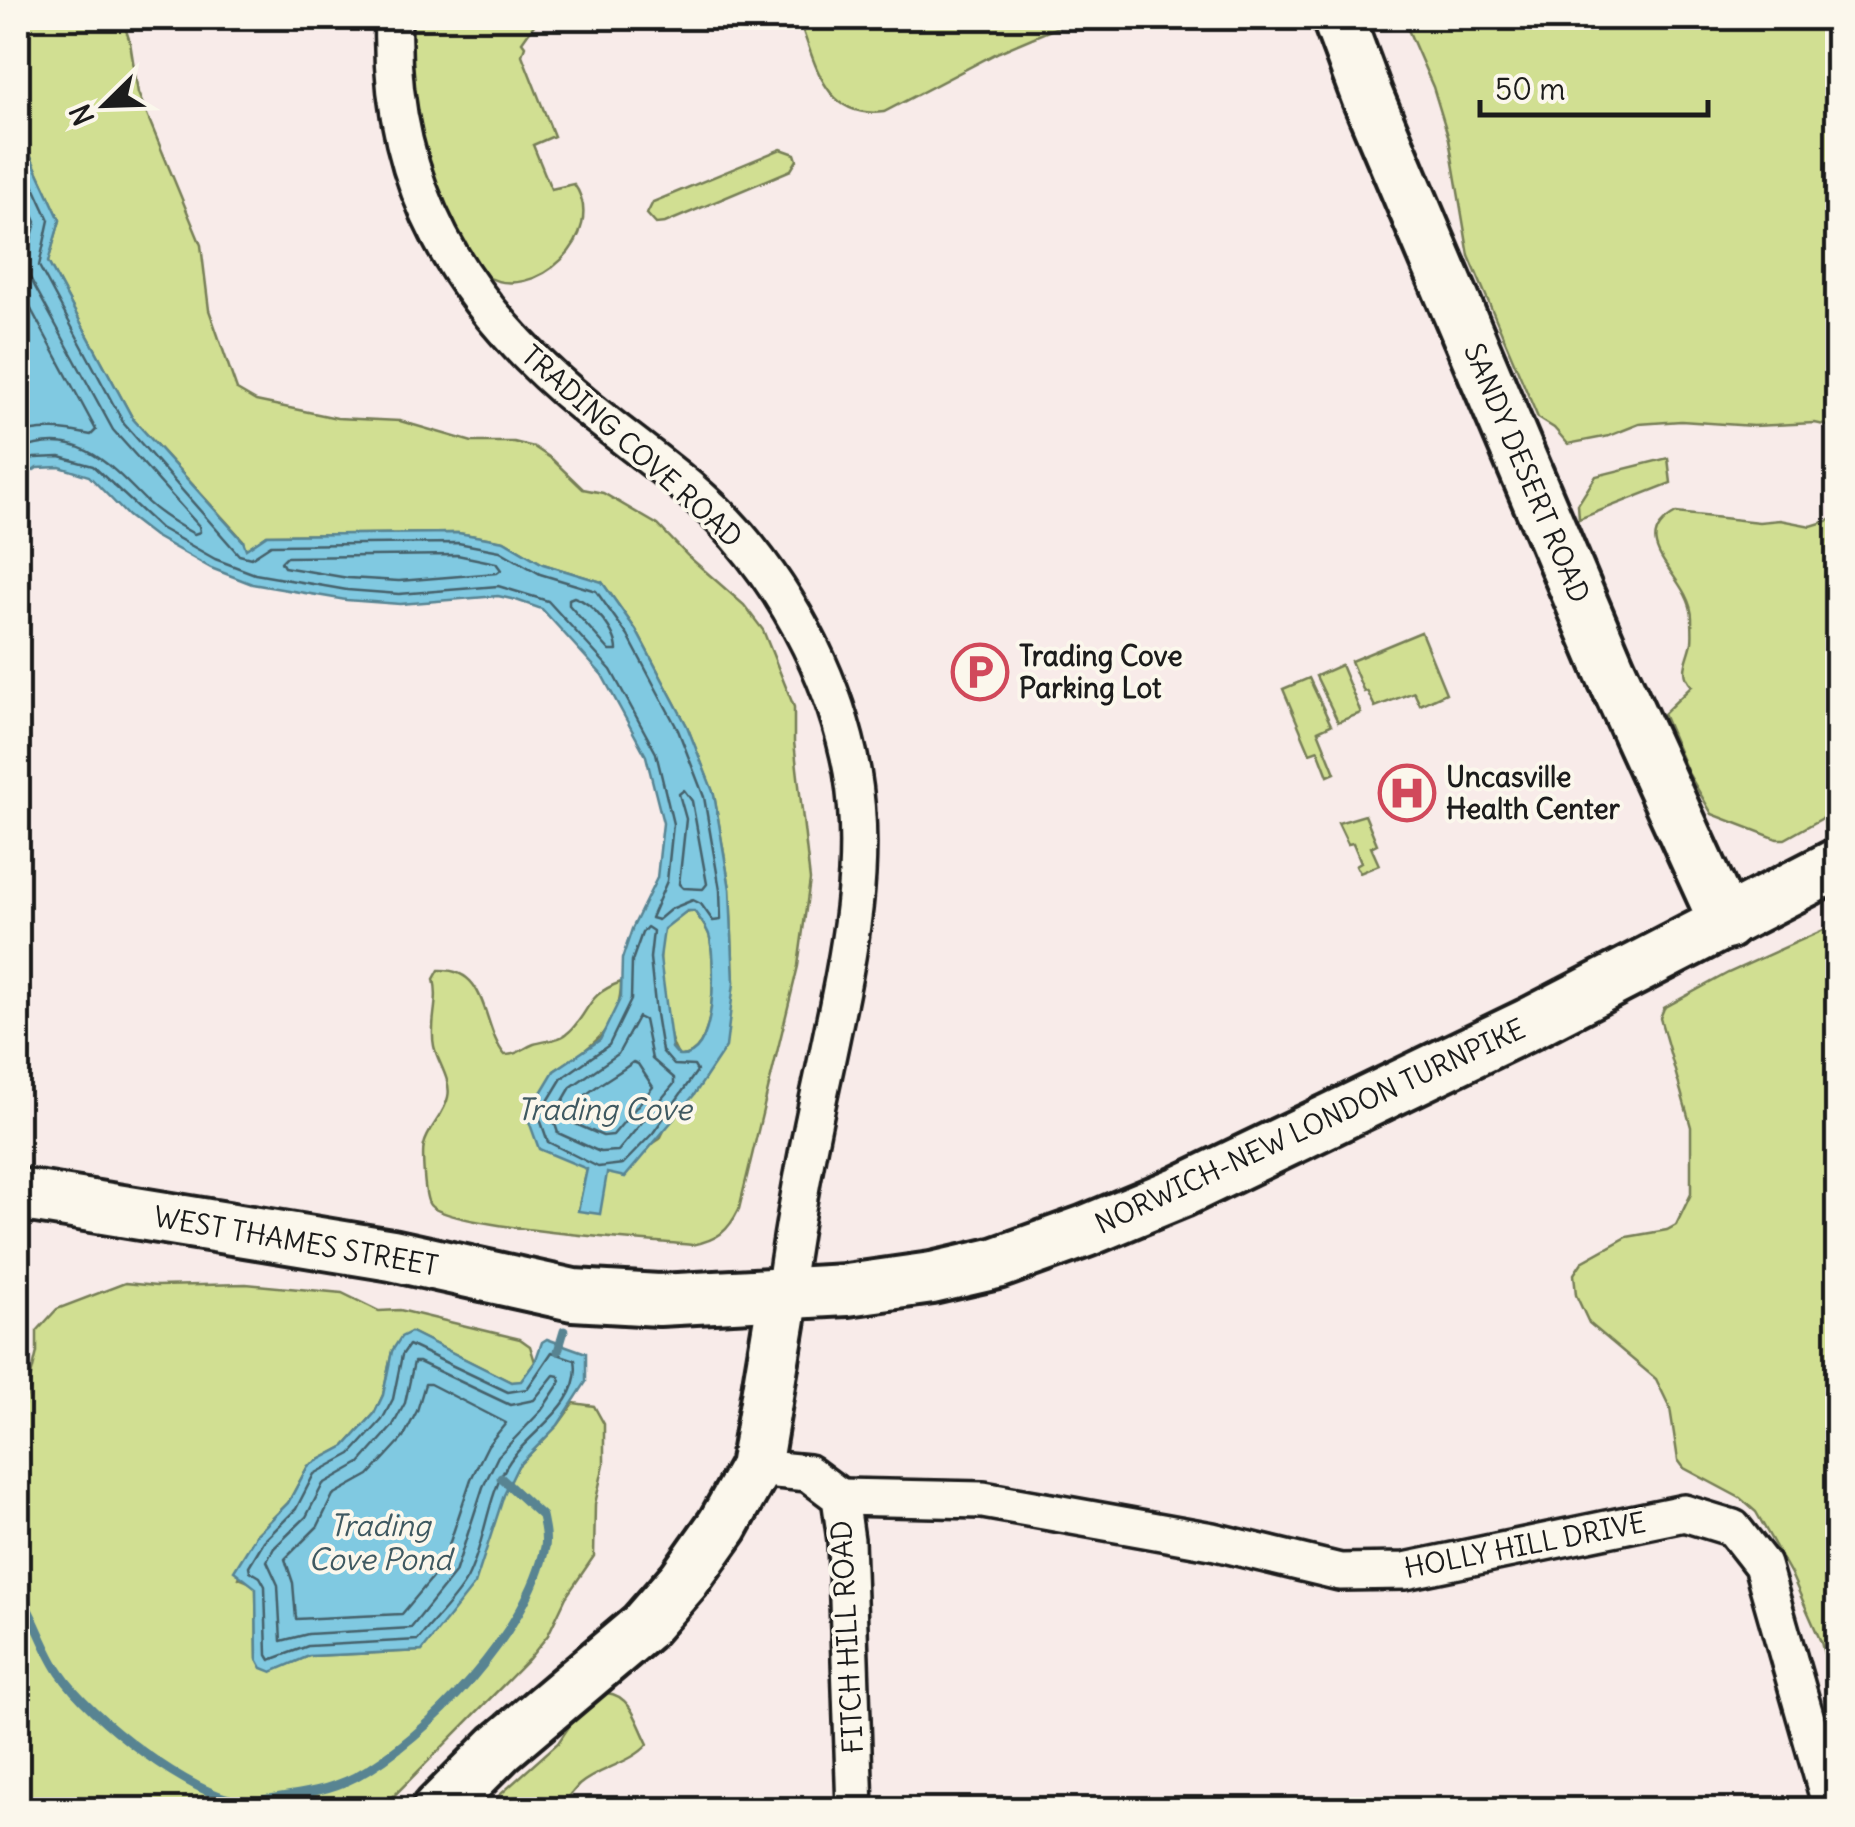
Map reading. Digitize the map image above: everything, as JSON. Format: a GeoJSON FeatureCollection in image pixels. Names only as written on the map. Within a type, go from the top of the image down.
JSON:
{"type":"FeatureCollection","features":[{"type":"Feature","properties":{"kind":"main road","name":"SANDY DESERT ROAD"},"geometry":{"type":"LineString","coordinates":[[1338,18],[1610,670],[1726,924]]}},
{"type":"Feature","properties":{"kind":"main road","name":"NORWICH-NEW LONDON TURNPIKE"},"geometry":{"type":"LineString","coordinates":[[573,1294],[659,1300],[868,1288],[997,1263],[1180,1192],[1530,1024],[1838,864]]}},
{"type":"Feature","properties":{"kind":"main road","name":"WEST THAMES STREET"},"geometry":{"type":"LineString","coordinates":[[18,1194],[392,1255],[573,1294]]}},
{"type":"Feature","properties":{"kind":"main road"},"geometry":{"type":"LineString","coordinates":[[438,1810],[500,1748],[643,1627],[684,1580],[723,1525],[755,1468],[784,1294]]}},
{"type":"Feature","properties":{"kind":"street","name":"TRADING COVE ROAD"},"geometry":{"type":"LineString","coordinates":[[394,18],[392,54],[409,160],[447,252],[490,317],[537,364],[735,533],[768,574],[797,622],[821,670],[839,721],[859,824],[858,888],[851,942],[795,1209],[784,1294]]}},
{"type":"Feature","properties":{"kind":"street","name":"FITCH HILL ROAD"},"geometry":{"type":"LineString","coordinates":[[755,1468],[808,1473],[840,1497],[846,1540],[854,1810]]}},
{"type":"Feature","properties":{"kind":"street","name":"HOLLY HILL DRIVE"},"geometry":{"type":"LineString","coordinates":[[840,1497],[983,1500],[1212,1541],[1340,1572],[1405,1571],[1684,1513],[1733,1528],[1762,1565],[1832,1810]]}},
{"type":"Feature","properties":{"kind":"green space"},"geometry":{"type":"Polygon","coordinates":[[[28,18],[122,18],[138,93],[201,245],[209,310],[237,390],[256,401],[337,418],[400,421],[472,442],[514,442],[534,447],[583,489],[603,493],[658,525],[744,605],[763,630],[794,707],[794,742],[810,880],[798,966],[739,1209],[731,1224],[715,1237],[692,1245],[553,1232],[473,1220],[430,1205],[423,1166],[424,1145],[444,1109],[449,1091],[433,1037],[434,979],[439,970],[455,972],[476,989],[505,1055],[567,1034],[595,997],[621,982],[616,1013],[601,1036],[554,1071],[587,1169],[578,1210],[607,1173],[660,1139],[734,983],[730,889],[714,795],[687,726],[636,630],[602,582],[543,564],[504,541],[458,533],[267,535],[243,552],[243,540],[133,419],[48,262],[60,220],[22,138],[28,18]]]}},
{"type":"Feature","properties":{"kind":"green space"},"geometry":{"type":"Polygon","coordinates":[[[409,18],[539,18],[522,42],[522,55],[554,136],[533,145],[551,189],[574,184],[583,204],[582,224],[575,243],[544,273],[524,281],[504,282],[477,270],[462,250],[423,154],[415,120],[409,18]]]}},
{"type":"Feature","properties":{"kind":"green space"},"geometry":{"type":"Polygon","coordinates":[[[798,18],[1079,18],[999,52],[884,112],[864,112],[847,107],[825,85],[798,18]]]}},
{"type":"Feature","properties":{"kind":"green space"},"geometry":{"type":"Polygon","coordinates":[[[1403,18],[1837,18],[1837,428],[1815,423],[1753,426],[1681,421],[1639,424],[1609,436],[1568,444],[1538,418],[1469,256],[1449,139],[1433,87],[1403,18]]]}},
{"type":"Feature","properties":{"kind":"green space"},"geometry":{"type":"Polygon","coordinates":[[[781,149],[795,154],[797,160],[791,170],[665,223],[656,224],[647,214],[653,202],[781,149]]]}},
{"type":"Feature","properties":{"kind":"green space"},"geometry":{"type":"Polygon","coordinates":[[[1668,458],[1671,483],[1579,519],[1578,504],[1596,476],[1668,458]]]}},
{"type":"Feature","properties":{"kind":"green space"},"geometry":{"type":"Polygon","coordinates":[[[1676,513],[1759,522],[1780,520],[1811,526],[1837,518],[1837,810],[1785,839],[1712,814],[1688,773],[1663,714],[1692,686],[1685,670],[1692,639],[1689,603],[1657,548],[1661,524],[1676,513]]]}},
{"type":"Feature","properties":{"kind":"green space"},"geometry":{"type":"Polygon","coordinates":[[[1421,632],[1446,693],[1420,705],[1414,692],[1375,707],[1351,661],[1421,632]]]}},
{"type":"Feature","properties":{"kind":"green space"},"geometry":{"type":"Polygon","coordinates":[[[1341,665],[1361,713],[1338,722],[1316,676],[1341,665]]]}},
{"type":"Feature","properties":{"kind":"green space"},"geometry":{"type":"Polygon","coordinates":[[[1309,678],[1331,725],[1318,731],[1335,773],[1328,776],[1318,750],[1310,753],[1283,689],[1309,678]]]}},
{"type":"Feature","properties":{"kind":"green space"},"geometry":{"type":"Polygon","coordinates":[[[1365,815],[1377,844],[1371,847],[1379,865],[1360,873],[1356,865],[1361,862],[1353,843],[1348,844],[1338,823],[1365,815]]]}},
{"type":"Feature","properties":{"kind":"green space"},"geometry":{"type":"Polygon","coordinates":[[[694,910],[710,938],[711,1008],[701,1042],[692,1053],[679,1056],[666,1015],[661,942],[668,924],[694,910]]]}},
{"type":"Feature","properties":{"kind":"green space"},"geometry":{"type":"Polygon","coordinates":[[[1837,924],[1837,1706],[1821,1642],[1791,1574],[1756,1512],[1740,1498],[1684,1468],[1678,1460],[1670,1408],[1656,1379],[1589,1323],[1576,1295],[1574,1274],[1582,1262],[1627,1237],[1676,1225],[1691,1194],[1691,1127],[1660,1018],[1664,1008],[1728,973],[1837,924]]]}},
{"type":"Feature","properties":{"kind":"green space"},"geometry":{"type":"Polygon","coordinates":[[[125,1283],[246,1284],[342,1293],[379,1311],[400,1310],[520,1339],[530,1346],[535,1362],[521,1382],[511,1382],[411,1332],[392,1351],[383,1395],[374,1414],[345,1446],[308,1466],[288,1503],[257,1534],[239,1578],[256,1588],[257,1659],[272,1671],[309,1656],[422,1651],[518,1466],[574,1403],[594,1406],[604,1424],[604,1464],[595,1504],[594,1556],[566,1597],[548,1635],[528,1660],[381,1809],[18,1809],[18,1430],[37,1352],[37,1331],[57,1309],[125,1283]]]}},
{"type":"Feature","properties":{"kind":"green space"},"geometry":{"type":"Polygon","coordinates":[[[607,1693],[622,1699],[633,1712],[648,1744],[641,1751],[587,1779],[558,1809],[483,1810],[558,1743],[587,1700],[607,1693]]]}},
{"type":"Feature","properties":{"kind":"water","name":"Trading Cove"},"geometry":{"type":"Polygon","coordinates":[[[18,18],[30,20],[22,138],[60,220],[48,262],[133,419],[246,549],[267,535],[458,533],[504,541],[543,564],[602,582],[636,630],[687,726],[714,794],[730,889],[734,983],[726,1047],[694,1095],[625,1177],[607,1173],[600,1214],[578,1211],[587,1169],[539,1149],[527,1116],[554,1071],[600,1040],[621,997],[622,959],[632,929],[657,878],[663,823],[646,756],[602,675],[542,609],[516,600],[498,596],[400,604],[346,600],[252,584],[211,568],[154,536],[89,476],[60,467],[37,468],[18,481],[18,18]],[[687,911],[664,929],[660,958],[672,1048],[679,1056],[692,1053],[701,1042],[711,1008],[710,938],[694,911],[687,911]]]}},
{"type":"Feature","properties":{"kind":"water","name":"Trading Cove Pond"},"geometry":{"type":"Polygon","coordinates":[[[411,1332],[511,1382],[521,1381],[547,1339],[586,1353],[586,1382],[558,1425],[518,1466],[504,1495],[475,1584],[422,1651],[309,1656],[272,1672],[262,1668],[257,1659],[256,1588],[234,1571],[257,1534],[288,1503],[308,1466],[345,1446],[374,1414],[383,1395],[392,1351],[401,1337],[411,1332]]]}},
{"type":"Feature","properties":{"kind":"waterway"},"geometry":{"type":"LineString","coordinates":[[558,1351],[564,1331]]}},
{"type":"Feature","properties":{"kind":"waterway"},"geometry":{"type":"LineString","coordinates":[[18,1592],[54,1663],[74,1691],[117,1732],[171,1771],[222,1797],[244,1802],[316,1791],[355,1777],[414,1736],[471,1678],[519,1613],[535,1579],[545,1547],[545,1531],[542,1516],[501,1478]]}},
{"type":"Feature","properties":{"kind":"place","name":"Trading Cove Parking Lot"},"geometry":{"type":"Point","coordinates":[980,672]}},
{"type":"Feature","properties":{"kind":"place","name":"Uncasville Health Center"},"geometry":{"type":"Point","coordinates":[1407,793]}}]}
